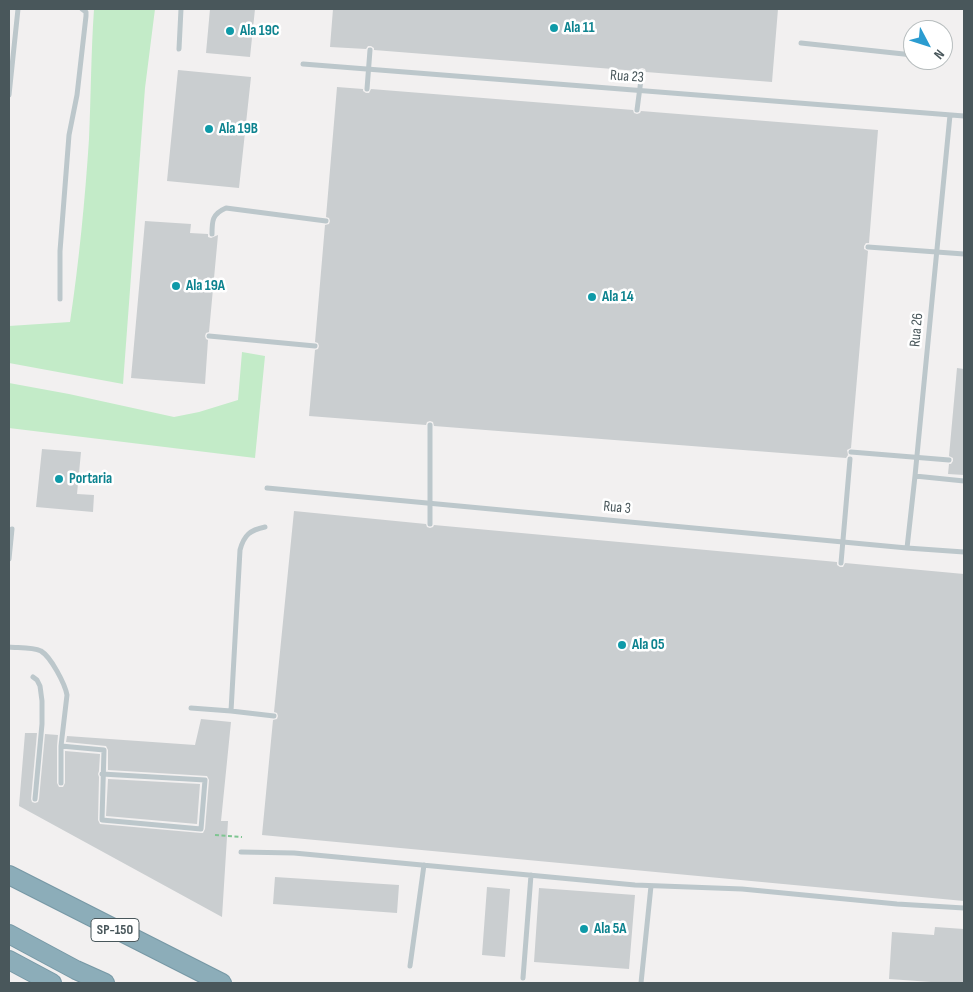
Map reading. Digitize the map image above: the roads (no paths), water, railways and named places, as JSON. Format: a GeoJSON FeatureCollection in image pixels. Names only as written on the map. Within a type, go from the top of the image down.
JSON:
{"type":"FeatureCollection","features":[{"type":"Feature","properties":{"kind":"highway","name":"SP-150"},"geometry":{"type":"LineString","coordinates":[[9,875],[222,983]]}},
{"type":"Feature","properties":{"kind":"highway"},"geometry":{"type":"LineString","coordinates":[[9,934],[105,983]]}},
{"type":"Feature","properties":{"kind":"highway"},"geometry":{"type":"LineString","coordinates":[[9,960],[52,983]]}},
{"type":"Feature","properties":{"kind":"lane"},"geometry":{"type":"LineString","coordinates":[[9,95],[18,9]]}},
{"type":"Feature","properties":{"kind":"lane"},"geometry":{"type":"LineString","coordinates":[[60,300],[60,251],[69,135],[77,95],[86,16],[86,12],[82,9]]}},
{"type":"Feature","properties":{"kind":"lane"},"geometry":{"type":"LineString","coordinates":[[179,49],[181,9]]}},
{"type":"Feature","properties":{"kind":"lane"},"geometry":{"type":"LineString","coordinates":[[801,43],[903,54]]}},
{"type":"Feature","properties":{"kind":"lane"},"geometry":{"type":"LineString","coordinates":[[367,89],[370,50]]}},
{"type":"Feature","properties":{"kind":"lane","name":"Rua 23"},"geometry":{"type":"LineString","coordinates":[[303,64],[964,116]]}},
{"type":"Feature","properties":{"kind":"lane"},"geometry":{"type":"LineString","coordinates":[[637,110],[642,72]]}},
{"type":"Feature","properties":{"kind":"lane","name":"Rua 26"},"geometry":{"type":"LineString","coordinates":[[907,548],[950,115]]}},
{"type":"Feature","properties":{"kind":"lane"},"geometry":{"type":"LineString","coordinates":[[212,234],[213,218],[226,208],[326,221]]}},
{"type":"Feature","properties":{"kind":"lane"},"geometry":{"type":"LineString","coordinates":[[868,247],[964,254]]}},
{"type":"Feature","properties":{"kind":"lane"},"geometry":{"type":"LineString","coordinates":[[209,336],[315,346]]}},
{"type":"Feature","properties":{"kind":"lane"},"geometry":{"type":"LineString","coordinates":[[430,425],[430,524]]}},
{"type":"Feature","properties":{"kind":"lane"},"geometry":{"type":"LineString","coordinates":[[841,563],[851,455],[949,460]]}},
{"type":"Feature","properties":{"kind":"lane"},"geometry":{"type":"LineString","coordinates":[[915,476],[964,481]]}},
{"type":"Feature","properties":{"kind":"lane","name":"Rua 3"},"geometry":{"type":"LineString","coordinates":[[267,488],[964,552]]}},
{"type":"Feature","properties":{"kind":"lane"},"geometry":{"type":"LineString","coordinates":[[231,711],[240,550],[246,536],[254,529],[265,527]]}},
{"type":"Feature","properties":{"kind":"lane"},"geometry":{"type":"LineString","coordinates":[[9,559],[12,529]]}},
{"type":"Feature","properties":{"kind":"lane"},"geometry":{"type":"LineString","coordinates":[[9,647],[41,651],[46,656],[66,690],[61,746],[62,783]]}},
{"type":"Feature","properties":{"kind":"lane"},"geometry":{"type":"LineString","coordinates":[[33,677],[40,686],[42,708],[35,799]]}},
{"type":"Feature","properties":{"kind":"lane"},"geometry":{"type":"LineString","coordinates":[[191,708],[274,716]]}},
{"type":"Feature","properties":{"kind":"lane"},"geometry":{"type":"LineString","coordinates":[[61,746],[104,750],[102,774],[102,820],[201,829],[205,780],[102,774]]}},
{"type":"Feature","properties":{"kind":"lane"},"geometry":{"type":"LineString","coordinates":[[241,852],[294,853],[634,885],[742,889],[897,904],[964,908]]}},
{"type":"Feature","properties":{"kind":"lane"},"geometry":{"type":"LineString","coordinates":[[410,966],[424,865]]}},
{"type":"Feature","properties":{"kind":"lane"},"geometry":{"type":"LineString","coordinates":[[523,978],[531,875]]}},
{"type":"Feature","properties":{"kind":"lane"},"geometry":{"type":"LineString","coordinates":[[641,983],[651,886]]}},
{"type":"Feature","properties":{"kind":"place","name":"Ala 11"},"geometry":{"type":"Point","coordinates":[554,28]}},
{"type":"Feature","properties":{"kind":"place","name":"Ala 19C"},"geometry":{"type":"Point","coordinates":[230,31]}},
{"type":"Feature","properties":{"kind":"place","name":"Ala 19B"},"geometry":{"type":"Point","coordinates":[209,129]}},
{"type":"Feature","properties":{"kind":"place","name":"Ala 19A"},"geometry":{"type":"Point","coordinates":[176,286]}},
{"type":"Feature","properties":{"kind":"place","name":"Ala 14"},"geometry":{"type":"Point","coordinates":[592,297]}},
{"type":"Feature","properties":{"kind":"place","name":"Portaria"},"geometry":{"type":"Point","coordinates":[59,479]}},
{"type":"Feature","properties":{"kind":"place","name":"Ala 05"},"geometry":{"type":"Point","coordinates":[622,645]}},
{"type":"Feature","properties":{"kind":"place","name":"Ala 5A"},"geometry":{"type":"Point","coordinates":[584,929]}}]}
